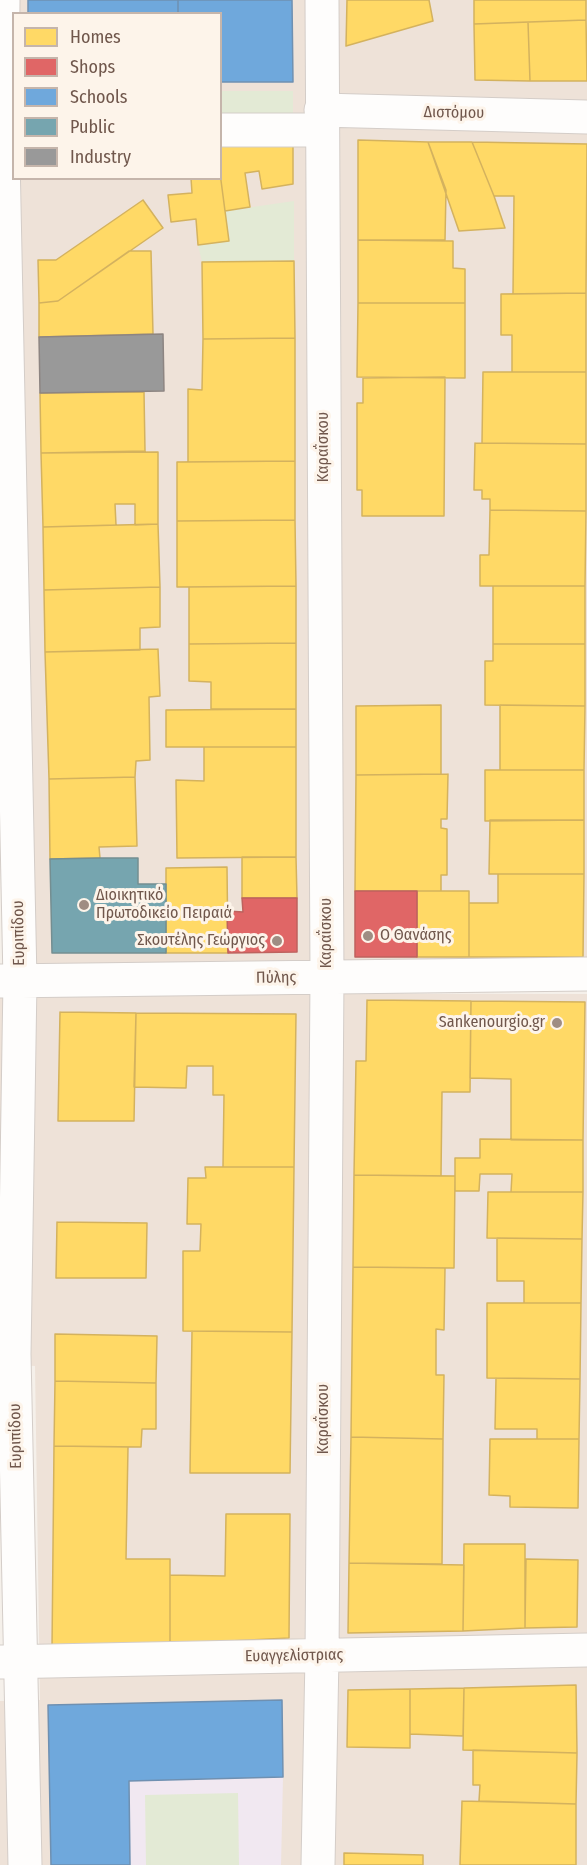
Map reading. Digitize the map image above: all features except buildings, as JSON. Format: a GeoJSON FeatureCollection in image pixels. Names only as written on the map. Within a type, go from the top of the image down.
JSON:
{"type":"FeatureCollection","features":[{"type":"Feature","properties":{"kind":"street","name":"Ευριπίδου"},"geometry":{"type":"LineString","coordinates":[[3,0],[10,981],[7,1354],[10,1662],[26,1865]]}},
{"type":"Feature","properties":{"kind":"street","name":"Καραΐσκου"},"geometry":{"type":"LineString","coordinates":[[318,1865],[322,1656],[327,977],[322,0]]}},
{"type":"Feature","properties":{"kind":"street","name":"Διστόμου"},"geometry":{"type":"LineString","coordinates":[[222,130],[322,120],[587,117]]}},
{"type":"Feature","properties":{"kind":"street","name":"Πύλης"},"geometry":{"type":"LineString","coordinates":[[10,981],[587,974]]}},
{"type":"Feature","properties":{"kind":"street","name":"Ευαγγελίστριας"},"geometry":{"type":"LineString","coordinates":[[10,1662],[587,1650]]}},
{"type":"Feature","properties":{"kind":"shaded area"},"geometry":{"type":"Polygon","coordinates":[[[0,0],[587,0],[587,969],[34,965],[19,180],[222,180],[222,12],[12,12],[0,0]]]}},
{"type":"Feature","properties":{"kind":"shaded area"},"geometry":{"type":"Polygon","coordinates":[[[0,993],[587,994],[587,1865],[0,1865],[0,1701],[40,1700],[35,1366],[0,1364],[0,993]]]}},
{"type":"Feature","properties":{"kind":"shaded area"},"geometry":{"type":"Polygon","coordinates":[[[282,1700],[281,1865],[51,1865],[48,1705],[282,1700]]]}},
{"type":"Feature","properties":{"kind":"green space"},"geometry":{"type":"Polygon","coordinates":[[[222,91],[293,91],[293,120],[222,120],[222,91]]]}},
{"type":"Feature","properties":{"kind":"green space"},"geometry":{"type":"Polygon","coordinates":[[[294,201],[294,261],[202,262],[198,245],[228,241],[225,211],[294,201]]]}},
{"type":"Feature","properties":{"kind":"green space"},"geometry":{"type":"Polygon","coordinates":[[[238,1793],[239,1865],[146,1865],[145,1795],[238,1793]]]}},
{"type":"Feature","properties":{"kind":"place","name":"Διοικητικό Πρωτοδικείο Πειραιά"},"geometry":{"type":"Point","coordinates":[84,905]}},
{"type":"Feature","properties":{"kind":"place","name":"Ο Θανάσης"},"geometry":{"type":"Point","coordinates":[368,936]}},
{"type":"Feature","properties":{"kind":"place","name":"Σκουτέλης Γεώργιος"},"geometry":{"type":"Point","coordinates":[277,941]}},
{"type":"Feature","properties":{"kind":"place","name":"Sankenourgio.gr"},"geometry":{"type":"Point","coordinates":[557,1023]}}]}
